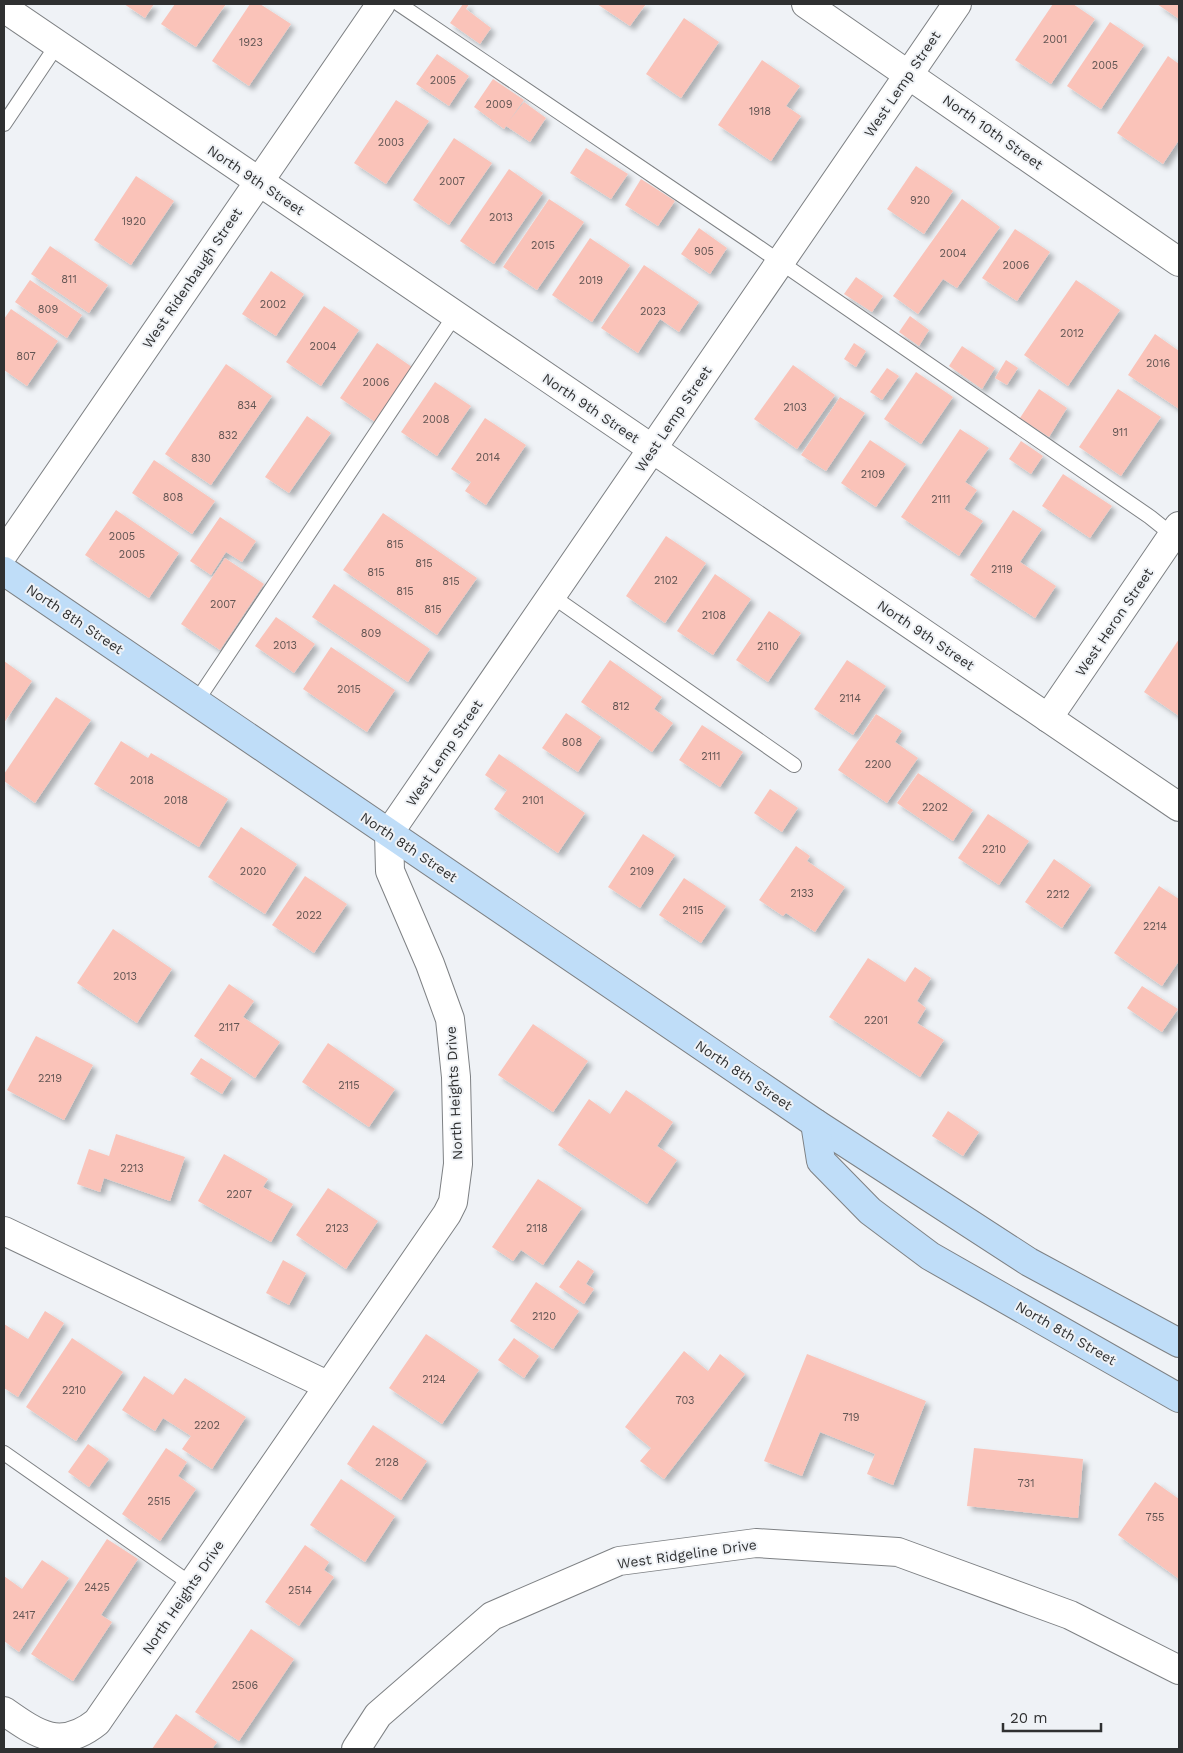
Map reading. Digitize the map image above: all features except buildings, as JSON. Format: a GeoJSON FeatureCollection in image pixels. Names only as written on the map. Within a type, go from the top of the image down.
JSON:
{"type":"FeatureCollection","features":[{"type":"Feature","properties":{"kind":"street","name":"West Ridenbaugh Street"},"geometry":{"type":"LineString","coordinates":[[4,553],[381,4]]}},
{"type":"Feature","properties":{"kind":"street","name":"North 10th Street"},"geometry":{"type":"LineString","coordinates":[[806,4],[1179,262]]}},
{"type":"Feature","properties":{"kind":"street","name":"West Lemp Street"},"geometry":{"type":"LineString","coordinates":[[389,834],[957,4]]}},
{"type":"Feature","properties":{"kind":"street","name":"North 9th Street"},"geometry":{"type":"LineString","coordinates":[[4,8],[1179,807]]}},
{"type":"Feature","properties":{"kind":"street","name":"West Heron Street"},"geometry":{"type":"LineString","coordinates":[[1048,718],[1177,534]]}},
{"type":"Feature","properties":{"kind":"street","name":"North 8th Street"},"geometry":{"type":"LineString","coordinates":[[4,571],[815,1123],[1029,1262],[1179,1343]]}},
{"type":"Feature","properties":{"kind":"street","name":"North Heights Drive"},"geometry":{"type":"LineString","coordinates":[[4,1712],[30,1730],[48,1737],[65,1738],[83,1733],[97,1722],[327,1385],[447,1214],[453,1202],[458,1164],[456,1077],[450,1019],[430,964],[390,871],[389,834]]}},
{"type":"Feature","properties":{"kind":"street","name":"North 8th Street"},"geometry":{"type":"LineString","coordinates":[[815,1123],[821,1161],[870,1211],[930,1256],[1179,1398]]}},
{"type":"Feature","properties":{"kind":"street"},"geometry":{"type":"LineString","coordinates":[[4,1231],[327,1385]]}},
{"type":"Feature","properties":{"kind":"street","name":"West Ridgeline Drive"},"geometry":{"type":"LineString","coordinates":[[356,1749],[378,1715],[492,1616],[619,1561],[756,1543],[898,1552],[1070,1615],[1179,1670]]}},
{"type":"Feature","properties":{"kind":"lane"},"geometry":{"type":"LineString","coordinates":[[399,4],[1177,534]]}},
{"type":"Feature","properties":{"kind":"lane"},"geometry":{"type":"LineString","coordinates":[[4,124],[57,45]]}},
{"type":"Feature","properties":{"kind":"lane"},"geometry":{"type":"LineString","coordinates":[[196,702],[455,315]]}},
{"type":"Feature","properties":{"kind":"lane"},"geometry":{"type":"LineString","coordinates":[[552,596],[794,765]]}},
{"type":"Feature","properties":{"kind":"lane"},"geometry":{"type":"LineString","coordinates":[[4,1453],[192,1584]]}}]}
